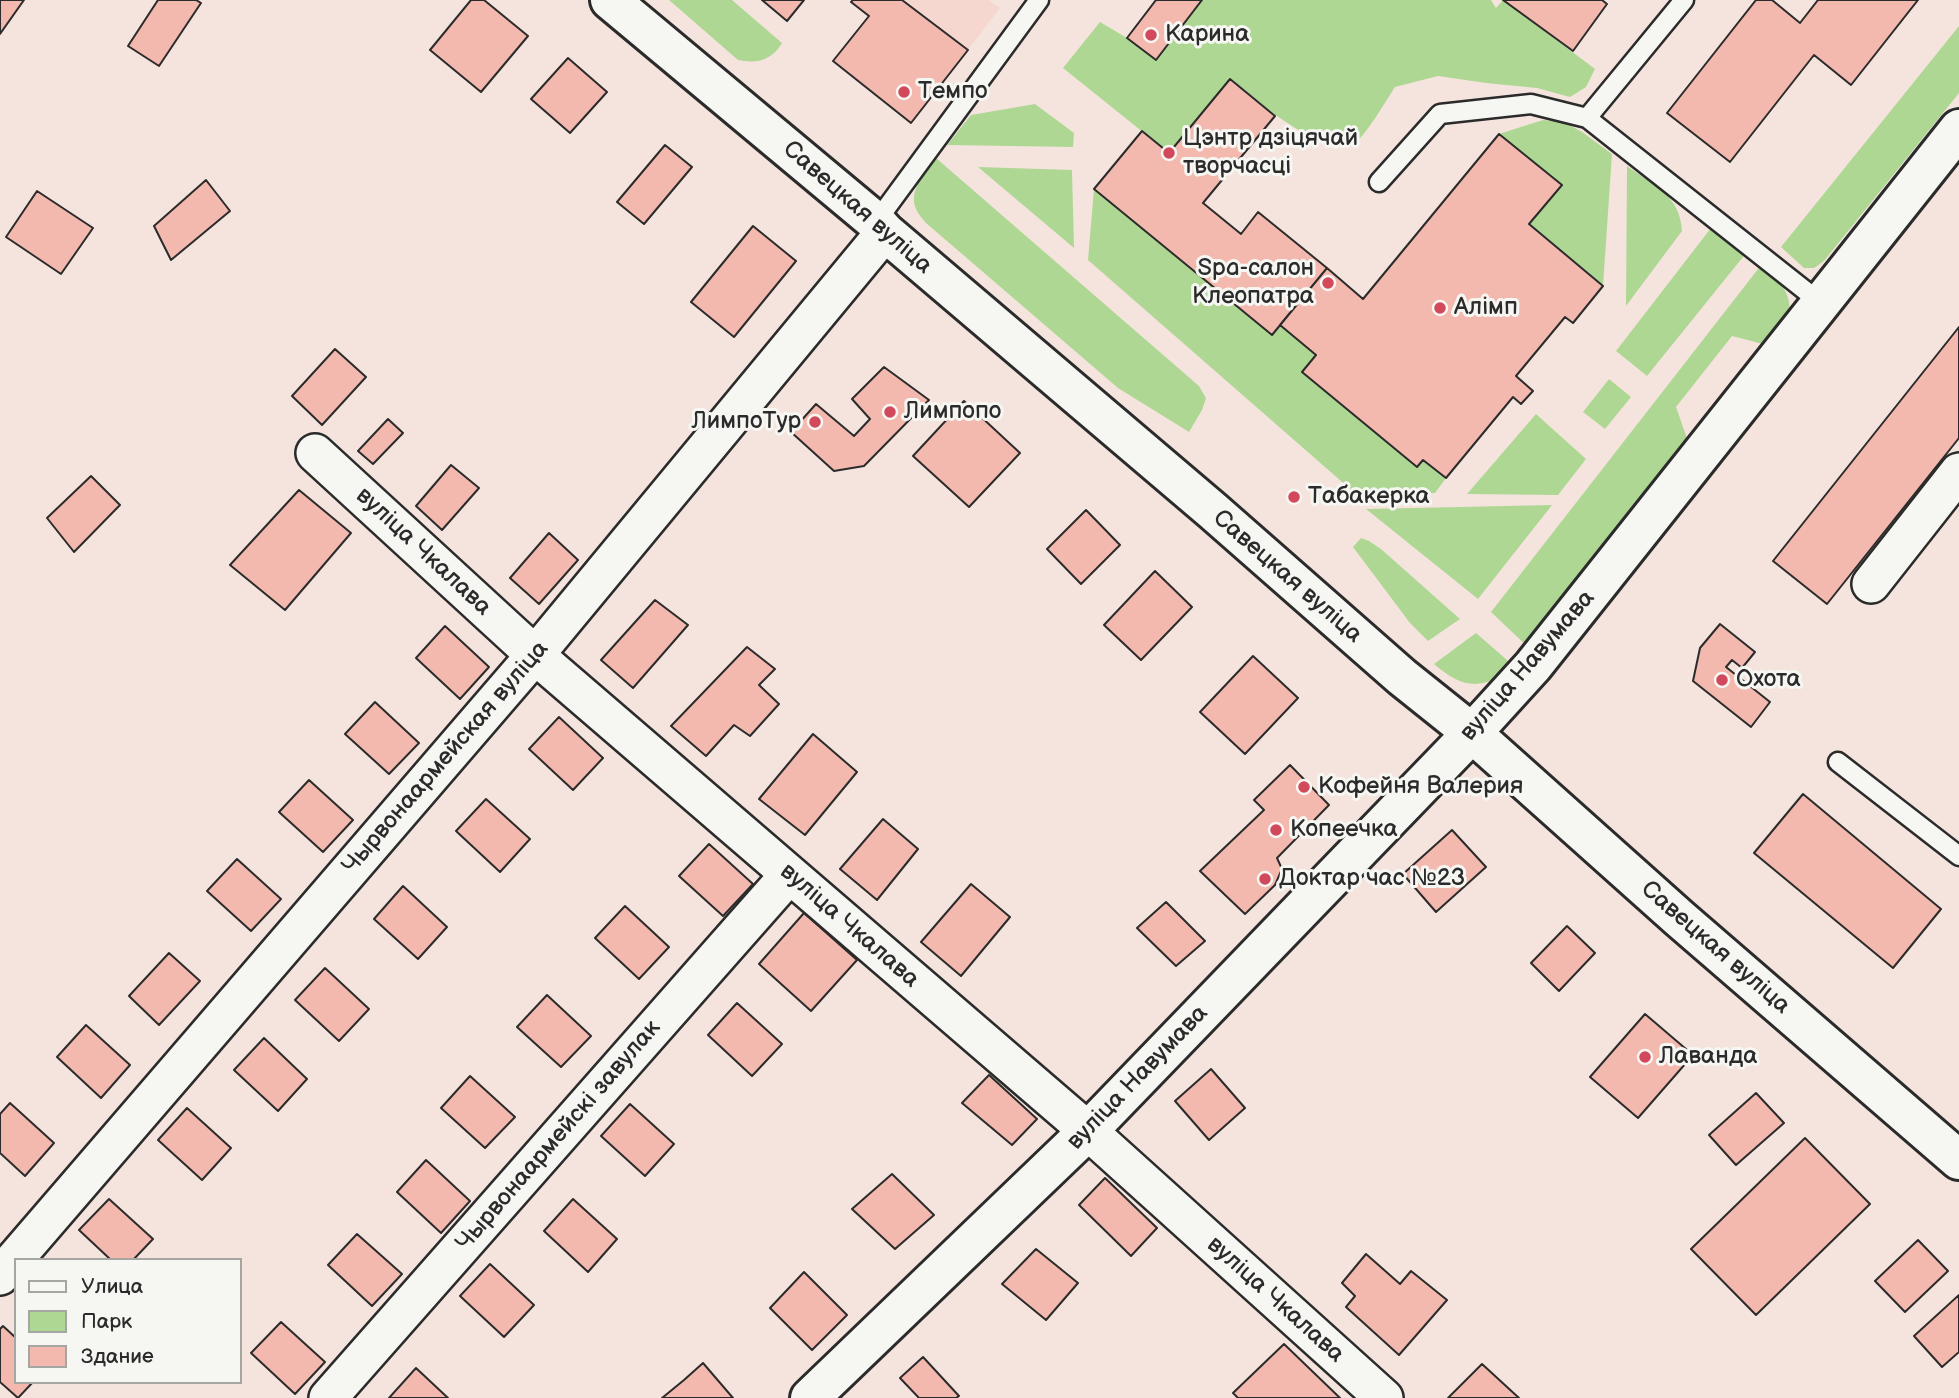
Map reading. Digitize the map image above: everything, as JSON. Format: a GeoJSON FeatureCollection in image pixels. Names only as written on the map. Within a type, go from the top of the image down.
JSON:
{"type":"FeatureCollection","features":[{"type":"Feature","properties":{"kind":"street","name":"Савецкая вуліца"},"geometry":{"type":"LineString","coordinates":[[610,0],[881,227],[1402,677],[1472,733],[1679,918],[1959,1160]]}},
{"type":"Feature","properties":{"kind":"street","name":"вуліца Навумава"},"geometry":{"type":"LineString","coordinates":[[810,1398],[1088,1131],[1534,666],[1959,129]]}},
{"type":"Feature","properties":{"kind":"street","name":"Чырвонаармейская вуліца"},"geometry":{"type":"LineString","coordinates":[[16,1258],[535,655],[881,227]]}},
{"type":"Feature","properties":{"kind":"street","name":"вуліца Чкалава"},"geometry":{"type":"LineString","coordinates":[[314,453],[535,655],[1088,1131],[1377,1396]]}},
{"type":"Feature","properties":{"kind":"street"},"geometry":{"type":"LineString","coordinates":[[1871,584],[1959,472]]}},
{"type":"Feature","properties":{"kind":"street","name":"Чырвонаармейскі завулак"},"geometry":{"type":"LineString","coordinates":[[328,1398],[789,874]]}},
{"type":"Feature","properties":{"kind":"street","name":"Чырвонаармейская вуліца"},"geometry":{"type":"LineString","coordinates":[[0,1276],[14,1260]]}},
{"type":"Feature","properties":{"kind":"lane"},"geometry":{"type":"LineString","coordinates":[[881,227],[1032,3]]}},
{"type":"Feature","properties":{"kind":"lane"},"geometry":{"type":"LineString","coordinates":[[1587,118],[1674,3]]}},
{"type":"Feature","properties":{"kind":"lane"},"geometry":{"type":"LineString","coordinates":[[1379,182],[1440,114],[1531,104],[1587,118],[1821,303]]}},
{"type":"Feature","properties":{"kind":"lane"},"geometry":{"type":"LineString","coordinates":[[1838,762],[1959,856]]}},
{"type":"Feature","properties":{"kind":"shaded area"},"geometry":{"type":"Polygon","coordinates":[[[902,0],[989,0],[1000,8],[968,50],[902,0]]]}},
{"type":"Feature","properties":{"kind":"green space"},"geometry":{"type":"Polygon","coordinates":[[[669,0],[732,0],[782,43],[774,53],[764,59],[738,60],[669,0]]]}},
{"type":"Feature","properties":{"kind":"green space"},"geometry":{"type":"Polygon","coordinates":[[[1202,0],[1491,0],[1496,8],[1503,0],[1595,69],[1586,87],[1570,97],[1537,88],[1438,76],[1395,87],[1358,141],[1340,146],[1324,142],[1288,124],[1230,79],[1169,153],[1063,68],[1100,22],[1156,59],[1202,0]]]}},
{"type":"Feature","properties":{"kind":"green space"},"geometry":{"type":"Polygon","coordinates":[[[1959,26],[1959,93],[1824,261],[1814,268],[1804,268],[1781,247],[1959,26]]]}},
{"type":"Feature","properties":{"kind":"green space"},"geometry":{"type":"Polygon","coordinates":[[[1035,104],[1074,133],[1073,147],[947,145],[971,115],[1035,104]]]}},
{"type":"Feature","properties":{"kind":"green space"},"geometry":{"type":"Polygon","coordinates":[[[1543,120],[1564,122],[1612,154],[1603,286],[1529,224],[1561,185],[1499,134],[1543,120]]]}},
{"type":"Feature","properties":{"kind":"green space"},"geometry":{"type":"Polygon","coordinates":[[[936,158],[1199,386],[1206,398],[1189,432],[1118,388],[926,223],[916,209],[914,195],[919,181],[936,158]]]}},
{"type":"Feature","properties":{"kind":"green space"},"geometry":{"type":"Polygon","coordinates":[[[1627,166],[1671,200],[1680,219],[1682,231],[1626,306],[1627,166]]]}},
{"type":"Feature","properties":{"kind":"green space"},"geometry":{"type":"Polygon","coordinates":[[[978,167],[1072,170],[1074,248],[978,167]]]}},
{"type":"Feature","properties":{"kind":"green space"},"geometry":{"type":"Polygon","coordinates":[[[1094,189],[1272,334],[1280,325],[1316,355],[1302,372],[1417,467],[1423,460],[1446,478],[1435,493],[1357,495],[1088,260],[1094,189]]]}},
{"type":"Feature","properties":{"kind":"green space"},"geometry":{"type":"Polygon","coordinates":[[[1711,228],[1747,252],[1647,376],[1616,351],[1711,228]]]}},
{"type":"Feature","properties":{"kind":"green space"},"geometry":{"type":"Polygon","coordinates":[[[1762,264],[1779,281],[1787,294],[1790,310],[1782,328],[1767,345],[1732,336],[1676,407],[1690,447],[1530,649],[1491,612],[1762,264]]]}},
{"type":"Feature","properties":{"kind":"green space"},"geometry":{"type":"Polygon","coordinates":[[[1609,379],[1631,397],[1605,429],[1583,412],[1609,379]]]}},
{"type":"Feature","properties":{"kind":"green space"},"geometry":{"type":"Polygon","coordinates":[[[1536,414],[1586,459],[1558,495],[1467,494],[1536,414]]]}},
{"type":"Feature","properties":{"kind":"green space"},"geometry":{"type":"Polygon","coordinates":[[[1552,505],[1478,599],[1366,509],[1552,505]]]}},
{"type":"Feature","properties":{"kind":"green space"},"geometry":{"type":"Polygon","coordinates":[[[1361,538],[1381,549],[1460,619],[1428,641],[1410,623],[1353,547],[1361,538]]]}},
{"type":"Feature","properties":{"kind":"green space"},"geometry":{"type":"Polygon","coordinates":[[[1476,633],[1515,667],[1493,680],[1474,684],[1455,679],[1434,664],[1476,633]]]}},
{"type":"Feature","properties":{"kind":"building"},"geometry":{"type":"Polygon","coordinates":[[[0,0],[24,0],[0,34],[0,0]]]}},
{"type":"Feature","properties":{"kind":"building"},"geometry":{"type":"Polygon","coordinates":[[[158,0],[196,0],[201,3],[159,66],[128,46],[158,0]]]}},
{"type":"Feature","properties":{"kind":"building"},"geometry":{"type":"Polygon","coordinates":[[[471,0],[484,0],[528,36],[481,92],[430,50],[471,0]]]}},
{"type":"Feature","properties":{"kind":"building"},"geometry":{"type":"Polygon","coordinates":[[[762,0],[804,0],[787,21],[762,0]]]}},
{"type":"Feature","properties":{"kind":"building","name":"Темпо"},"geometry":{"type":"Polygon","coordinates":[[[902,0],[968,50],[911,123],[833,61],[869,16],[851,2],[902,0]]]}},
{"type":"Feature","properties":{"kind":"building"},"geometry":{"type":"Polygon","coordinates":[[[1156,0],[1202,0],[1156,60],[1127,38],[1156,0]]]}},
{"type":"Feature","properties":{"kind":"building"},"geometry":{"type":"Polygon","coordinates":[[[1503,0],[1602,0],[1607,4],[1573,51],[1503,0]]]}},
{"type":"Feature","properties":{"kind":"building"},"geometry":{"type":"Polygon","coordinates":[[[1756,0],[1772,0],[1800,23],[1818,0],[1918,0],[1851,85],[1814,55],[1730,162],[1667,113],[1756,0]]]}},
{"type":"Feature","properties":{"kind":"building"},"geometry":{"type":"Polygon","coordinates":[[[568,58],[607,92],[570,133],[531,99],[568,58]]]}},
{"type":"Feature","properties":{"kind":"building","name":"Цэнтр дзіцячай творчасці"},"geometry":{"type":"Polygon","coordinates":[[[1230,79],[1275,116],[1203,203],[1241,234],[1258,212],[1327,268],[1272,335],[1094,189],[1142,131],[1169,153],[1230,79]]]}},
{"type":"Feature","properties":{"kind":"building","name":"Алімп"},"geometry":{"type":"Polygon","coordinates":[[[1499,134],[1562,185],[1529,224],[1603,286],[1573,323],[1565,317],[1516,376],[1533,391],[1521,404],[1513,397],[1446,478],[1423,460],[1417,467],[1302,372],[1316,355],[1280,325],[1327,268],[1363,299],[1499,134]]]}},
{"type":"Feature","properties":{"kind":"building"},"geometry":{"type":"Polygon","coordinates":[[[665,145],[692,167],[644,224],[617,202],[665,145]]]}},
{"type":"Feature","properties":{"kind":"building"},"geometry":{"type":"Polygon","coordinates":[[[206,180],[230,211],[171,260],[154,226],[206,180]]]}},
{"type":"Feature","properties":{"kind":"building"},"geometry":{"type":"Polygon","coordinates":[[[37,191],[93,228],[61,274],[6,237],[37,191]]]}},
{"type":"Feature","properties":{"kind":"building"},"geometry":{"type":"Polygon","coordinates":[[[753,226],[796,261],[734,337],[691,302],[753,226]]]}},
{"type":"Feature","properties":{"kind":"building"},"geometry":{"type":"Polygon","coordinates":[[[1959,327],[1959,438],[1827,604],[1773,561],[1959,327]]]}},
{"type":"Feature","properties":{"kind":"building"},"geometry":{"type":"Polygon","coordinates":[[[335,349],[366,377],[322,425],[292,396],[335,349]]]}},
{"type":"Feature","properties":{"kind":"building","name":"Лимпопо"},"geometry":{"type":"Polygon","coordinates":[[[884,367],[929,400],[864,466],[834,471],[791,432],[816,404],[854,436],[870,419],[852,399],[884,367]]]}},
{"type":"Feature","properties":{"kind":"building"},"geometry":{"type":"Polygon","coordinates":[[[964,401],[1020,453],[969,507],[913,456],[964,401]]]}},
{"type":"Feature","properties":{"kind":"building"},"geometry":{"type":"Polygon","coordinates":[[[388,419],[403,433],[373,464],[358,451],[388,419]]]}},
{"type":"Feature","properties":{"kind":"building"},"geometry":{"type":"Polygon","coordinates":[[[451,465],[479,488],[442,530],[416,506],[451,465]]]}},
{"type":"Feature","properties":{"kind":"building"},"geometry":{"type":"Polygon","coordinates":[[[91,476],[120,505],[74,552],[47,518],[91,476]]]}},
{"type":"Feature","properties":{"kind":"building"},"geometry":{"type":"Polygon","coordinates":[[[299,490],[351,533],[285,610],[230,565],[299,490]]]}},
{"type":"Feature","properties":{"kind":"building"},"geometry":{"type":"Polygon","coordinates":[[[1086,510],[1120,545],[1081,584],[1047,549],[1086,510]]]}},
{"type":"Feature","properties":{"kind":"building"},"geometry":{"type":"Polygon","coordinates":[[[549,533],[578,560],[539,604],[510,578],[549,533]]]}},
{"type":"Feature","properties":{"kind":"building"},"geometry":{"type":"Polygon","coordinates":[[[1155,571],[1192,607],[1141,660],[1104,625],[1155,571]]]}},
{"type":"Feature","properties":{"kind":"building"},"geometry":{"type":"Polygon","coordinates":[[[655,600],[688,625],[633,688],[601,660],[655,600]]]}},
{"type":"Feature","properties":{"kind":"building"},"geometry":{"type":"Polygon","coordinates":[[[1720,624],[1755,652],[1742,668],[1732,660],[1726,667],[1770,702],[1751,727],[1693,681],[1700,648],[1720,624]]]}},
{"type":"Feature","properties":{"kind":"building"},"geometry":{"type":"Polygon","coordinates":[[[445,626],[489,667],[460,699],[416,658],[445,626]]]}},
{"type":"Feature","properties":{"kind":"building"},"geometry":{"type":"Polygon","coordinates":[[[747,647],[775,669],[759,685],[779,704],[750,736],[734,725],[706,756],[671,726],[747,647]]]}},
{"type":"Feature","properties":{"kind":"building"},"geometry":{"type":"Polygon","coordinates":[[[1253,656],[1298,698],[1245,754],[1200,712],[1253,656]]]}},
{"type":"Feature","properties":{"kind":"building"},"geometry":{"type":"Polygon","coordinates":[[[375,702],[419,743],[389,774],[345,734],[375,702]]]}},
{"type":"Feature","properties":{"kind":"building"},"geometry":{"type":"Polygon","coordinates":[[[559,717],[603,758],[573,790],[529,749],[559,717]]]}},
{"type":"Feature","properties":{"kind":"building"},"geometry":{"type":"Polygon","coordinates":[[[813,734],[857,772],[805,835],[759,799],[813,734]]]}},
{"type":"Feature","properties":{"kind":"building"},"geometry":{"type":"Polygon","coordinates":[[[1290,765],[1329,805],[1277,858],[1282,869],[1275,885],[1245,914],[1200,871],[1264,810],[1254,800],[1290,765]]]}},
{"type":"Feature","properties":{"kind":"building"},"geometry":{"type":"Polygon","coordinates":[[[309,780],[353,820],[323,852],[279,812],[309,780]]]}},
{"type":"Feature","properties":{"kind":"building"},"geometry":{"type":"Polygon","coordinates":[[[1803,794],[1941,909],[1893,968],[1754,853],[1803,794]]]}},
{"type":"Feature","properties":{"kind":"building"},"geometry":{"type":"Polygon","coordinates":[[[486,799],[530,839],[500,872],[456,831],[486,799]]]}},
{"type":"Feature","properties":{"kind":"building"},"geometry":{"type":"Polygon","coordinates":[[[883,819],[918,849],[877,900],[840,869],[883,819]]]}},
{"type":"Feature","properties":{"kind":"building"},"geometry":{"type":"Polygon","coordinates":[[[1452,830],[1486,867],[1436,912],[1403,874],[1452,830]]]}},
{"type":"Feature","properties":{"kind":"building"},"geometry":{"type":"Polygon","coordinates":[[[709,844],[753,884],[723,916],[679,876],[709,844]]]}},
{"type":"Feature","properties":{"kind":"building"},"geometry":{"type":"Polygon","coordinates":[[[237,859],[281,899],[251,931],[207,891],[237,859]]]}},
{"type":"Feature","properties":{"kind":"building"},"geometry":{"type":"Polygon","coordinates":[[[971,884],[1010,917],[961,976],[921,942],[971,884]]]}},
{"type":"Feature","properties":{"kind":"building"},"geometry":{"type":"Polygon","coordinates":[[[403,886],[447,927],[418,959],[374,919],[403,886]]]}},
{"type":"Feature","properties":{"kind":"building"},"geometry":{"type":"Polygon","coordinates":[[[1166,902],[1205,941],[1176,966],[1137,928],[1166,902]]]}},
{"type":"Feature","properties":{"kind":"building"},"geometry":{"type":"Polygon","coordinates":[[[625,906],[669,947],[639,979],[595,938],[625,906]]]}},
{"type":"Feature","properties":{"kind":"building"},"geometry":{"type":"Polygon","coordinates":[[[804,913],[857,960],[811,1011],[759,964],[804,913]]]}},
{"type":"Feature","properties":{"kind":"building"},"geometry":{"type":"Polygon","coordinates":[[[1567,926],[1595,953],[1559,991],[1531,963],[1567,926]]]}},
{"type":"Feature","properties":{"kind":"building"},"geometry":{"type":"Polygon","coordinates":[[[169,953],[200,981],[159,1025],[129,996],[169,953]]]}},
{"type":"Feature","properties":{"kind":"building"},"geometry":{"type":"Polygon","coordinates":[[[325,968],[369,1009],[339,1041],[295,1000],[325,968]]]}},
{"type":"Feature","properties":{"kind":"building"},"geometry":{"type":"Polygon","coordinates":[[[547,995],[591,1036],[561,1067],[517,1027],[547,995]]]}},
{"type":"Feature","properties":{"kind":"building"},"geometry":{"type":"Polygon","coordinates":[[[737,1003],[782,1044],[752,1076],[708,1035],[737,1003]]]}},
{"type":"Feature","properties":{"kind":"building"},"geometry":{"type":"Polygon","coordinates":[[[1645,1014],[1693,1055],[1638,1118],[1590,1077],[1645,1014]]]}},
{"type":"Feature","properties":{"kind":"building"},"geometry":{"type":"Polygon","coordinates":[[[86,1025],[130,1065],[101,1098],[57,1057],[86,1025]]]}},
{"type":"Feature","properties":{"kind":"building"},"geometry":{"type":"Polygon","coordinates":[[[264,1038],[307,1079],[278,1111],[234,1070],[264,1038]]]}},
{"type":"Feature","properties":{"kind":"building"},"geometry":{"type":"Polygon","coordinates":[[[1211,1069],[1245,1108],[1209,1140],[1175,1101],[1211,1069]]]}},
{"type":"Feature","properties":{"kind":"building"},"geometry":{"type":"Polygon","coordinates":[[[989,1075],[1037,1119],[1012,1145],[962,1103],[989,1075]]]}},
{"type":"Feature","properties":{"kind":"building"},"geometry":{"type":"Polygon","coordinates":[[[470,1076],[515,1117],[485,1148],[441,1108],[470,1076]]]}},
{"type":"Feature","properties":{"kind":"building"},"geometry":{"type":"Polygon","coordinates":[[[1756,1093],[1784,1123],[1736,1165],[1709,1135],[1756,1093]]]}},
{"type":"Feature","properties":{"kind":"building"},"geometry":{"type":"Polygon","coordinates":[[[10,1103],[54,1143],[25,1176],[0,1153],[0,1114],[10,1103]]]}},
{"type":"Feature","properties":{"kind":"building"},"geometry":{"type":"Polygon","coordinates":[[[630,1104],[674,1144],[645,1176],[601,1136],[630,1104]]]}},
{"type":"Feature","properties":{"kind":"building"},"geometry":{"type":"Polygon","coordinates":[[[187,1108],[231,1148],[202,1180],[158,1140],[187,1108]]]}},
{"type":"Feature","properties":{"kind":"building"},"geometry":{"type":"Polygon","coordinates":[[[1805,1138],[1870,1204],[1756,1315],[1691,1249],[1805,1138]]]}},
{"type":"Feature","properties":{"kind":"building"},"geometry":{"type":"Polygon","coordinates":[[[426,1160],[470,1201],[441,1233],[397,1192],[426,1160]]]}},
{"type":"Feature","properties":{"kind":"building"},"geometry":{"type":"Polygon","coordinates":[[[892,1174],[934,1215],[895,1249],[852,1209],[892,1174]]]}},
{"type":"Feature","properties":{"kind":"building"},"geometry":{"type":"Polygon","coordinates":[[[1105,1178],[1157,1228],[1131,1256],[1079,1205],[1105,1178]]]}},
{"type":"Feature","properties":{"kind":"building"},"geometry":{"type":"Polygon","coordinates":[[[109,1199],[153,1239],[135,1258],[109,1258],[79,1230],[109,1199]]]}},
{"type":"Feature","properties":{"kind":"building"},"geometry":{"type":"Polygon","coordinates":[[[573,1199],[617,1239],[588,1272],[544,1231],[573,1199]]]}},
{"type":"Feature","properties":{"kind":"building"},"geometry":{"type":"Polygon","coordinates":[[[357,1234],[402,1274],[372,1306],[328,1265],[357,1234]]]}},
{"type":"Feature","properties":{"kind":"building"},"geometry":{"type":"Polygon","coordinates":[[[1918,1240],[1948,1271],[1905,1312],[1875,1281],[1918,1240]]]}},
{"type":"Feature","properties":{"kind":"building"},"geometry":{"type":"Polygon","coordinates":[[[1036,1249],[1078,1283],[1046,1320],[1002,1284],[1036,1249]]]}},
{"type":"Feature","properties":{"kind":"building"},"geometry":{"type":"Polygon","coordinates":[[[1366,1254],[1400,1284],[1411,1271],[1447,1300],[1399,1355],[1346,1307],[1355,1296],[1342,1283],[1366,1254]]]}},
{"type":"Feature","properties":{"kind":"building"},"geometry":{"type":"Polygon","coordinates":[[[490,1264],[534,1305],[504,1337],[460,1296],[490,1264]]]}},
{"type":"Feature","properties":{"kind":"building"},"geometry":{"type":"Polygon","coordinates":[[[804,1272],[847,1315],[812,1350],[770,1308],[804,1272]]]}},
{"type":"Feature","properties":{"kind":"building"},"geometry":{"type":"Polygon","coordinates":[[[1959,1295],[1959,1352],[1942,1367],[1914,1336],[1959,1295]]]}},
{"type":"Feature","properties":{"kind":"building"},"geometry":{"type":"Polygon","coordinates":[[[281,1322],[325,1362],[295,1394],[251,1353],[281,1322]]]}},
{"type":"Feature","properties":{"kind":"building"},"geometry":{"type":"Polygon","coordinates":[[[3,1326],[14,1336],[14,1384],[31,1384],[18,1398],[0,1382],[0,1329],[3,1326]]]}},
{"type":"Feature","properties":{"kind":"building"},"geometry":{"type":"Polygon","coordinates":[[[1284,1344],[1340,1398],[1238,1398],[1233,1393],[1284,1344]]]}},
{"type":"Feature","properties":{"kind":"building"},"geometry":{"type":"Polygon","coordinates":[[[923,1357],[959,1396],[919,1398],[900,1378],[923,1357]]]}},
{"type":"Feature","properties":{"kind":"building"},"geometry":{"type":"Polygon","coordinates":[[[703,1363],[733,1398],[662,1398],[684,1380],[703,1363]]]}},
{"type":"Feature","properties":{"kind":"building"},"geometry":{"type":"Polygon","coordinates":[[[1482,1364],[1519,1398],[1448,1398],[1482,1364]]]}},
{"type":"Feature","properties":{"kind":"building"},"geometry":{"type":"Polygon","coordinates":[[[416,1368],[448,1398],[389,1398],[416,1368]]]}},
{"type":"Feature","properties":{"kind":"place","name":"Карина"},"geometry":{"type":"Point","coordinates":[1151,35]}},
{"type":"Feature","properties":{"kind":"place","name":"Темпо"},"geometry":{"type":"Point","coordinates":[904,92]}},
{"type":"Feature","properties":{"kind":"place","name":"Цэнтр дзіцячай творчасці"},"geometry":{"type":"Point","coordinates":[1169,153]}},
{"type":"Feature","properties":{"kind":"place","name":"Spa-салон Клеопатра"},"geometry":{"type":"Point","coordinates":[1328,283]}},
{"type":"Feature","properties":{"kind":"place","name":"Алімп"},"geometry":{"type":"Point","coordinates":[1440,308]}},
{"type":"Feature","properties":{"kind":"place","name":"Лимпопо"},"geometry":{"type":"Point","coordinates":[890,412]}},
{"type":"Feature","properties":{"kind":"place","name":"ЛимпоТур"},"geometry":{"type":"Point","coordinates":[815,422]}},
{"type":"Feature","properties":{"kind":"place","name":"Табакерка"},"geometry":{"type":"Point","coordinates":[1294,497]}},
{"type":"Feature","properties":{"kind":"place","name":"Охота"},"geometry":{"type":"Point","coordinates":[1722,680]}},
{"type":"Feature","properties":{"kind":"place","name":"Кофейня Валерия"},"geometry":{"type":"Point","coordinates":[1304,787]}},
{"type":"Feature","properties":{"kind":"place","name":"Копеечка"},"geometry":{"type":"Point","coordinates":[1276,830]}},
{"type":"Feature","properties":{"kind":"place","name":"Доктар час №23"},"geometry":{"type":"Point","coordinates":[1265,879]}},
{"type":"Feature","properties":{"kind":"place","name":"Лаванда"},"geometry":{"type":"Point","coordinates":[1645,1057]}}]}
